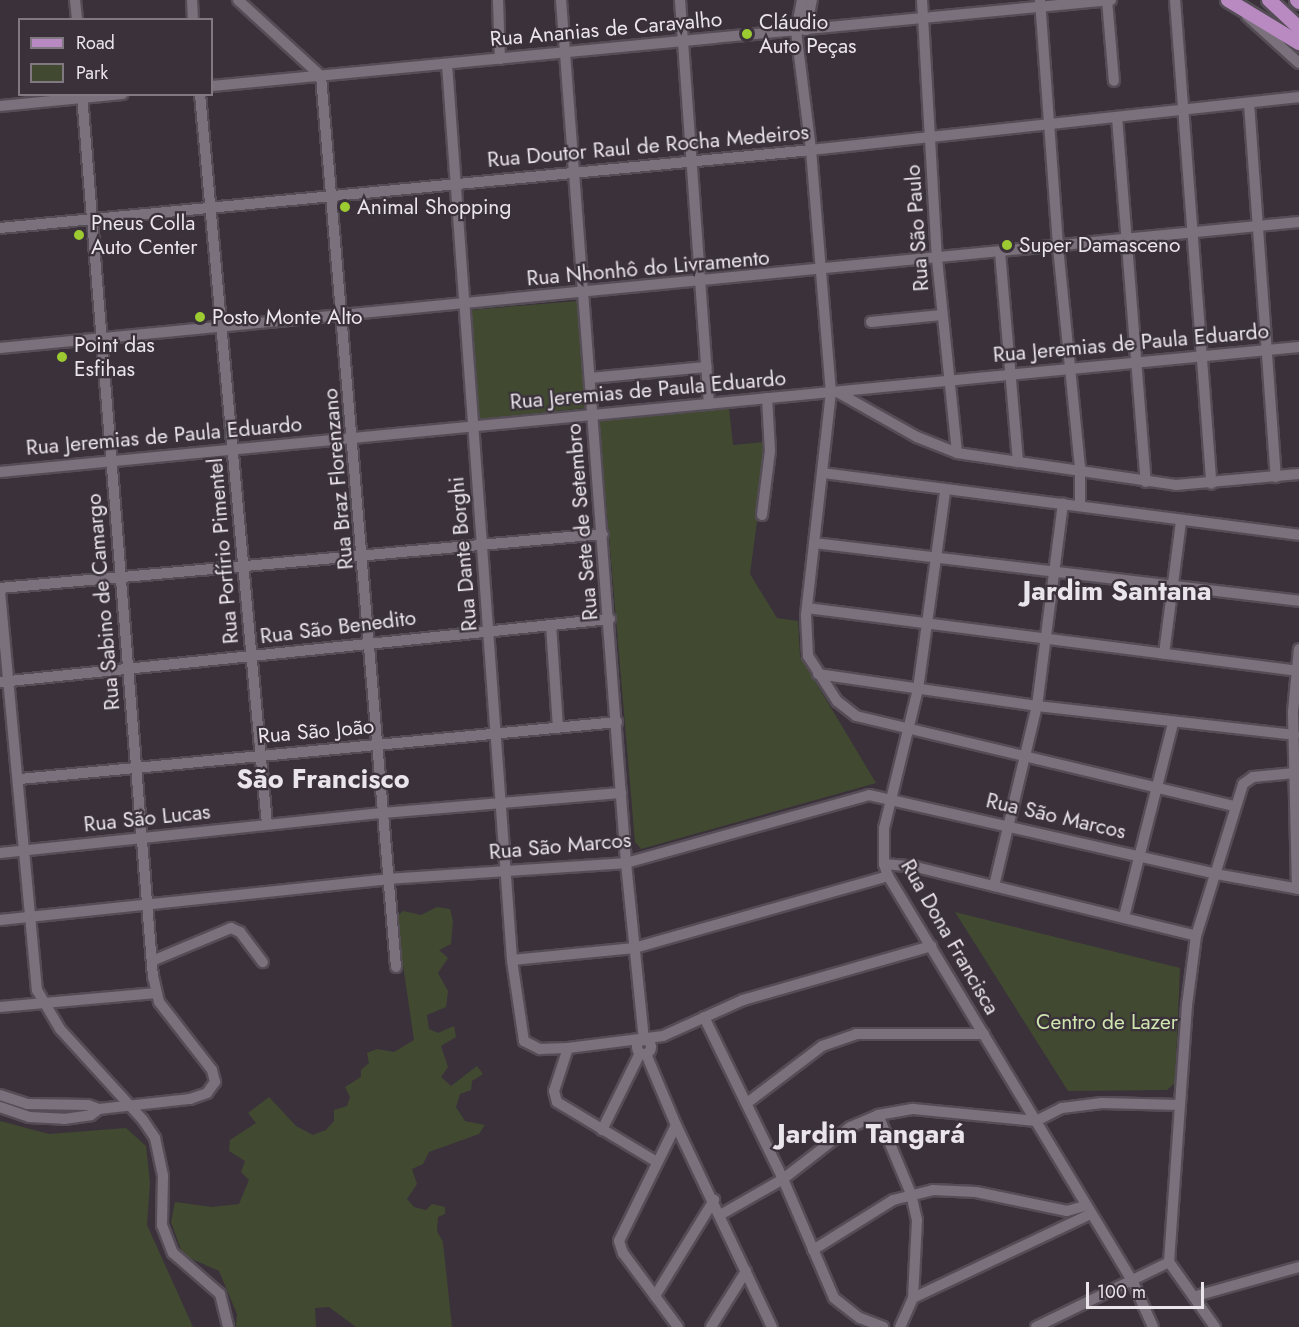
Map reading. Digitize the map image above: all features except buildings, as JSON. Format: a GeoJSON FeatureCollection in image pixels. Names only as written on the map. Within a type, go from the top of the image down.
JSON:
{"type":"FeatureCollection","features":[{"type":"Feature","properties":{"kind":"main road"},"geometry":{"type":"LineString","coordinates":[[1228,0],[1240,10],[1299,43]]}},
{"type":"Feature","properties":{"kind":"main road"},"geometry":{"type":"LineString","coordinates":[[1269,0],[1299,28]]}},
{"type":"Feature","properties":{"kind":"street"},"geometry":{"type":"LineString","coordinates":[[75,0],[77,18]]}},
{"type":"Feature","properties":{"kind":"street"},"geometry":{"type":"LineString","coordinates":[[192,0],[193,18]]}},
{"type":"Feature","properties":{"kind":"street"},"geometry":{"type":"LineString","coordinates":[[498,0],[500,59]]}},
{"type":"Feature","properties":{"kind":"street","name":"Rua Sete de Setembro"},"geometry":{"type":"LineString","coordinates":[[561,0],[582,293],[610,620],[626,864],[644,1038]]}},
{"type":"Feature","properties":{"kind":"street"},"geometry":{"type":"LineString","coordinates":[[680,0],[709,404]]}},
{"type":"Feature","properties":{"kind":"street"},"geometry":{"type":"LineString","coordinates":[[802,0],[801,31],[821,271],[834,392],[807,608],[805,646],[818,674],[844,708],[856,716],[1234,806]]}},
{"type":"Feature","properties":{"kind":"street"},"geometry":{"type":"LineString","coordinates":[[801,31],[812,0]]}},
{"type":"Feature","properties":{"kind":"street","name":"Rua São Paulo"},"geometry":{"type":"LineString","coordinates":[[922,0],[942,315],[957,453]]}},
{"type":"Feature","properties":{"kind":"street"},"geometry":{"type":"LineString","coordinates":[[1109,0],[1114,81]]}},
{"type":"Feature","properties":{"kind":"street","name":"Rua Ananias de Caravalho"},"geometry":{"type":"LineString","coordinates":[[213,86],[801,31],[1040,4],[1109,0]]}},
{"type":"Feature","properties":{"kind":"street"},"geometry":{"type":"LineString","coordinates":[[1175,0],[1211,484]]}},
{"type":"Feature","properties":{"kind":"street"},"geometry":{"type":"LineString","coordinates":[[241,1],[321,76]]}},
{"type":"Feature","properties":{"kind":"street"},"geometry":{"type":"LineString","coordinates":[[1040,4],[1058,247],[1072,369],[1080,472],[1080,506]]}},
{"type":"Feature","properties":{"kind":"street"},"geometry":{"type":"LineString","coordinates":[[1240,10],[1299,63]]}},
{"type":"Feature","properties":{"kind":"street","name":"Rua Dante Borghi"},"geometry":{"type":"LineString","coordinates":[[447,64],[453,184],[489,629],[512,960],[524,1041],[540,1049],[568,1048]]}},
{"type":"Feature","properties":{"kind":"street","name":"Rua Braz Florenzano"},"geometry":{"type":"LineString","coordinates":[[321,76],[354,438],[371,641],[382,813],[396,966]]}},
{"type":"Feature","properties":{"kind":"street"},"geometry":{"type":"LineString","coordinates":[[0,106],[82,96]]}},
{"type":"Feature","properties":{"kind":"street","name":"Rua Sabino de Camargo"},"geometry":{"type":"LineString","coordinates":[[82,96],[102,338],[118,578],[129,671],[156,993],[165,1013],[212,1070],[214,1086],[190,1099],[130,1105]]}},
{"type":"Feature","properties":{"kind":"street","name":"Rua Porfírio Pimentel"},"geometry":{"type":"LineString","coordinates":[[200,96],[233,449],[241,568],[253,658],[267,824]]}},
{"type":"Feature","properties":{"kind":"street","name":"Rua Doutor Raul de Rocha Medeiros"},"geometry":{"type":"LineString","coordinates":[[0,228],[812,150],[1299,97]]}},
{"type":"Feature","properties":{"kind":"street"},"geometry":{"type":"LineString","coordinates":[[1249,103],[1260,226],[1276,477]]}},
{"type":"Feature","properties":{"kind":"street"},"geometry":{"type":"LineString","coordinates":[[1117,117],[1146,482]]}},
{"type":"Feature","properties":{"kind":"street","name":"Rua Nhonhô do Livramento"},"geometry":{"type":"LineString","coordinates":[[0,348],[821,271],[1299,222]]}},
{"type":"Feature","properties":{"kind":"street"},"geometry":{"type":"LineString","coordinates":[[1000,252],[1008,375],[1018,462]]}},
{"type":"Feature","properties":{"kind":"street"},"geometry":{"type":"LineString","coordinates":[[871,322],[942,315]]}},
{"type":"Feature","properties":{"kind":"street","name":"Rua Jeremias de Paula Eduardo"},"geometry":{"type":"LineString","coordinates":[[0,472],[1299,347]]}},
{"type":"Feature","properties":{"kind":"street"},"geometry":{"type":"LineString","coordinates":[[590,378],[706,367]]}},
{"type":"Feature","properties":{"kind":"street"},"geometry":{"type":"LineString","coordinates":[[834,392],[917,437],[957,453],[1146,482],[1211,484],[1299,474]]}},
{"type":"Feature","properties":{"kind":"street"},"geometry":{"type":"LineString","coordinates":[[762,515],[770,451],[767,398]]}},
{"type":"Feature","properties":{"kind":"street"},"geometry":{"type":"LineString","coordinates":[[823,473],[945,492],[1080,506],[1299,535]]}},
{"type":"Feature","properties":{"kind":"street","name":"Rua Dona Francisca"},"geometry":{"type":"LineString","coordinates":[[945,492],[924,624],[918,689],[882,846],[884,864],[888,876],[1132,1280],[1153,1327]]}},
{"type":"Feature","properties":{"kind":"street"},"geometry":{"type":"LineString","coordinates":[[994,886],[1038,706],[1052,572],[1063,504]]}},
{"type":"Feature","properties":{"kind":"street"},"geometry":{"type":"LineString","coordinates":[[1164,654],[1171,585],[1181,521]]}},
{"type":"Feature","properties":{"kind":"street"},"geometry":{"type":"LineString","coordinates":[[228,1327],[220,1294],[173,1252],[160,1212],[161,1155],[144,1120],[60,1029],[41,1002],[35,978],[20,779],[5,682],[0,590],[603,534]]}},
{"type":"Feature","properties":{"kind":"street"},"geometry":{"type":"LineString","coordinates":[[814,543],[1299,601]]}},
{"type":"Feature","properties":{"kind":"street"},"geometry":{"type":"LineString","coordinates":[[807,608],[1298,671]]}},
{"type":"Feature","properties":{"kind":"street","name":"Rua São Benedito"},"geometry":{"type":"LineString","coordinates":[[5,682],[253,658],[371,641],[610,620]]}},
{"type":"Feature","properties":{"kind":"street"},"geometry":{"type":"LineString","coordinates":[[551,625],[558,727]]}},
{"type":"Feature","properties":{"kind":"street"},"geometry":{"type":"LineString","coordinates":[[1298,889],[1294,735],[1299,649]]}},
{"type":"Feature","properties":{"kind":"street"},"geometry":{"type":"LineString","coordinates":[[818,674],[1038,706],[1294,735]]}},
{"type":"Feature","properties":{"kind":"street","name":"Rua São João"},"geometry":{"type":"LineString","coordinates":[[20,779],[617,722]]}},
{"type":"Feature","properties":{"kind":"street"},"geometry":{"type":"LineString","coordinates":[[1124,917],[1173,723]]}},
{"type":"Feature","properties":{"kind":"street"},"geometry":{"type":"LineString","coordinates":[[1215,1327],[1196,1296],[1169,1262],[1180,1106],[1196,936],[1216,874],[1234,806],[1247,780],[1295,773]]}},
{"type":"Feature","properties":{"kind":"street","name":"Rua São Lucas"},"geometry":{"type":"LineString","coordinates":[[0,853],[267,824],[621,793]]}},
{"type":"Feature","properties":{"kind":"street","name":"Rua São Marcos"},"geometry":{"type":"LineString","coordinates":[[0,920],[388,879],[626,864],[857,798],[892,798],[1216,874],[1298,889]]}},
{"type":"Feature","properties":{"kind":"street"},"geometry":{"type":"LineString","coordinates":[[884,864],[994,886],[1196,936]]}},
{"type":"Feature","properties":{"kind":"street"},"geometry":{"type":"LineString","coordinates":[[512,960],[634,948],[888,876]]}},
{"type":"Feature","properties":{"kind":"street"},"geometry":{"type":"LineString","coordinates":[[152,961],[231,928],[240,932],[263,962]]}},
{"type":"Feature","properties":{"kind":"street"},"geometry":{"type":"LineString","coordinates":[[657,1162],[563,1107],[555,1096],[568,1048],[663,1036],[743,1000],[931,946]]}},
{"type":"Feature","properties":{"kind":"street"},"geometry":{"type":"LineString","coordinates":[[0,1007],[156,993]]}},
{"type":"Feature","properties":{"kind":"street"},"geometry":{"type":"LineString","coordinates":[[704,1017],[783,1179],[834,1298],[860,1318],[883,1327]]}},
{"type":"Feature","properties":{"kind":"street"},"geometry":{"type":"LineString","coordinates":[[747,1103],[822,1046],[856,1034],[984,1035]]}},
{"type":"Feature","properties":{"kind":"street"},"geometry":{"type":"LineString","coordinates":[[644,1038],[637,1045],[643,1053],[714,1200],[772,1327]]}},
{"type":"Feature","properties":{"kind":"street"},"geometry":{"type":"LineString","coordinates":[[602,1130],[643,1053]]}},
{"type":"Feature","properties":{"kind":"street"},"geometry":{"type":"LineString","coordinates":[[0,1095],[27,1104],[88,1105],[99,1109],[130,1105]]}},
{"type":"Feature","properties":{"kind":"street"},"geometry":{"type":"LineString","coordinates":[[720,1215],[783,1179],[850,1127],[878,1115],[913,1108],[1036,1121],[1062,1108],[1102,1102],[1180,1106]]}},
{"type":"Feature","properties":{"kind":"street"},"geometry":{"type":"LineString","coordinates":[[0,1107],[17,1115],[48,1118],[91,1115],[99,1109]]}},
{"type":"Feature","properties":{"kind":"street"},"geometry":{"type":"LineString","coordinates":[[878,1115],[911,1194],[918,1242],[913,1298],[900,1327]]}},
{"type":"Feature","properties":{"kind":"street"},"geometry":{"type":"LineString","coordinates":[[676,1125],[622,1228],[620,1246],[678,1327]]}},
{"type":"Feature","properties":{"kind":"street"},"geometry":{"type":"LineString","coordinates":[[813,1250],[877,1208],[911,1194],[953,1190],[1061,1210],[1088,1210]]}},
{"type":"Feature","properties":{"kind":"street"},"geometry":{"type":"LineString","coordinates":[[655,1296],[714,1200]]}},
{"type":"Feature","properties":{"kind":"street"},"geometry":{"type":"LineString","coordinates":[[913,1298],[1088,1210]]}},
{"type":"Feature","properties":{"kind":"street"},"geometry":{"type":"LineString","coordinates":[[1036,1327],[1169,1262]]}},
{"type":"Feature","properties":{"kind":"street"},"geometry":{"type":"LineString","coordinates":[[1196,1296],[1299,1267]]}},
{"type":"Feature","properties":{"kind":"street"},"geometry":{"type":"LineString","coordinates":[[711,1327],[746,1271]]}},
{"type":"Feature","properties":{"kind":"green space"},"geometry":{"type":"Polygon","coordinates":[[[578,301],[585,408],[479,419],[470,310],[578,301]]]}},
{"type":"Feature","properties":{"kind":"green space"},"geometry":{"type":"Polygon","coordinates":[[[729,408],[733,445],[765,442],[767,447],[750,574],[777,618],[798,621],[800,656],[876,783],[641,849],[635,842],[599,419],[729,408]]]}},
{"type":"Feature","properties":{"kind":"green space"},"geometry":{"type":"Polygon","coordinates":[[[437,907],[450,909],[453,921],[451,944],[439,950],[448,958],[438,973],[448,991],[446,1007],[427,1015],[429,1029],[438,1033],[454,1026],[456,1037],[441,1046],[448,1067],[441,1077],[451,1086],[477,1066],[483,1074],[472,1081],[471,1090],[460,1094],[456,1107],[465,1121],[485,1125],[479,1134],[429,1152],[423,1164],[412,1169],[417,1184],[407,1199],[414,1207],[426,1210],[432,1204],[445,1207],[445,1214],[438,1217],[437,1231],[443,1242],[452,1327],[356,1327],[329,1307],[315,1308],[316,1327],[236,1327],[237,1314],[219,1271],[183,1255],[171,1222],[175,1202],[212,1207],[239,1204],[249,1180],[241,1172],[245,1161],[229,1151],[230,1140],[256,1123],[248,1113],[269,1097],[296,1126],[313,1135],[326,1130],[334,1121],[334,1110],[347,1106],[350,1097],[345,1087],[361,1077],[361,1070],[369,1063],[367,1053],[377,1049],[394,1052],[414,1040],[396,917],[403,911],[421,915],[437,907]]]}},
{"type":"Feature","properties":{"kind":"green space","name":"Centro de Lazer"},"geometry":{"type":"Polygon","coordinates":[[[955,912],[1180,968],[1175,1083],[1167,1090],[1068,1091],[955,912]]]}},
{"type":"Feature","properties":{"kind":"green space"},"geometry":{"type":"Polygon","coordinates":[[[0,1121],[49,1134],[126,1128],[146,1146],[150,1182],[147,1225],[193,1327],[0,1327],[0,1121]]]}},
{"type":"Feature","properties":{"kind":"place","name":"Cláudio Auto Peças"},"geometry":{"type":"Point","coordinates":[747,34]}},
{"type":"Feature","properties":{"kind":"place","name":"Animal Shopping"},"geometry":{"type":"Point","coordinates":[345,207]}},
{"type":"Feature","properties":{"kind":"place","name":"Pneus Colla Auto Center"},"geometry":{"type":"Point","coordinates":[79,235]}},
{"type":"Feature","properties":{"kind":"place","name":"Super Damasceno"},"geometry":{"type":"Point","coordinates":[1007,245]}},
{"type":"Feature","properties":{"kind":"place","name":"Posto Monte Alto"},"geometry":{"type":"Point","coordinates":[200,317]}},
{"type":"Feature","properties":{"kind":"place","name":"Point das Esfihas"},"geometry":{"type":"Point","coordinates":[62,357]}},
{"type":"Feature","properties":{"kind":"district","name":"Jardim Santana"},"geometry":{"type":"Point","coordinates":[1117,591]}},
{"type":"Feature","properties":{"kind":"district","name":"São Francisco"},"geometry":{"type":"Point","coordinates":[323,779]}},
{"type":"Feature","properties":{"kind":"district","name":"Jardim Tangará"},"geometry":{"type":"Point","coordinates":[871,1134]}}]}
